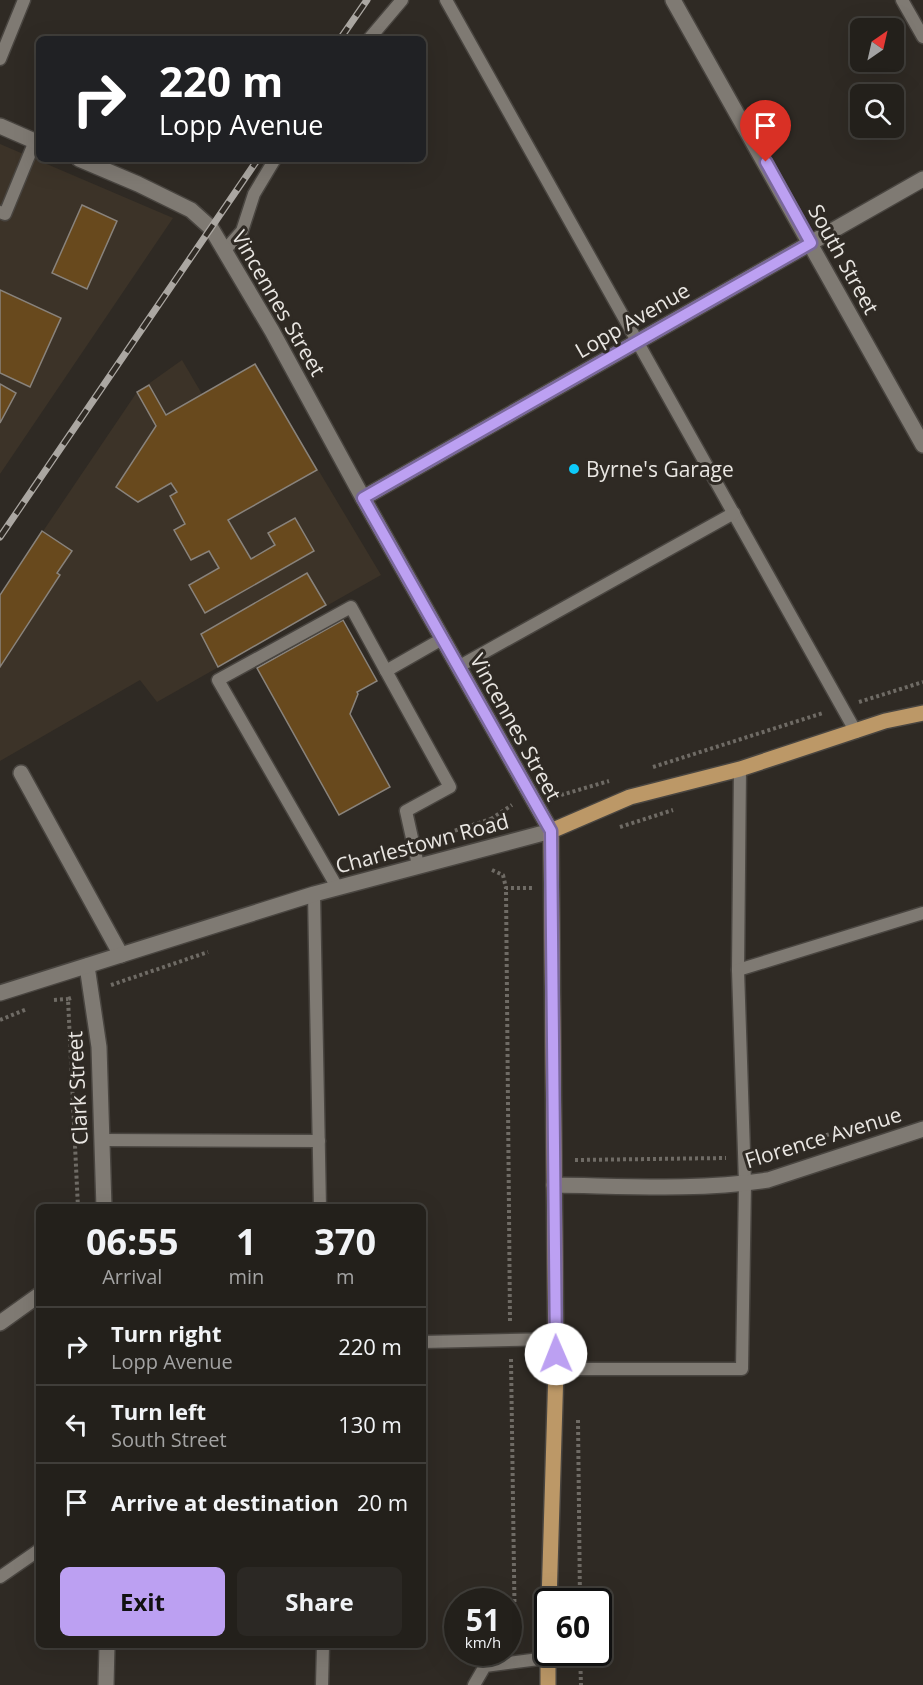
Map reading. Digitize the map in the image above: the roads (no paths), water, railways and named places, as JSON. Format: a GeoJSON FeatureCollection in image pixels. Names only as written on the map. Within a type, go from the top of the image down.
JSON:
{"type":"FeatureCollection","features":[{"type":"Feature","properties":{"kind":"main road","name":"Charlestown Road"},"geometry":{"type":"LineString","coordinates":[[551,831],[630,797],[740,769],[923,713]]}},
{"type":"Feature","properties":{"kind":"main road","name":"Vincennes Street"},"geometry":{"type":"LineString","coordinates":[[549,1588],[556,1369],[551,831]]}},
{"type":"Feature","properties":{"kind":"main road"},"geometry":{"type":"LineString","coordinates":[[547,1666],[548,1685]]}},
{"type":"Feature","properties":{"kind":"street","name":"South Street"},"geometry":{"type":"LineString","coordinates":[[673,0],[923,446]]}},
{"type":"Feature","properties":{"kind":"street"},"geometry":{"type":"LineString","coordinates":[[0,126],[36,142]]}},
{"type":"Feature","properties":{"kind":"street","name":"Vincennes Street"},"geometry":{"type":"LineString","coordinates":[[86,162],[191,210],[211,228],[551,831]]}},
{"type":"Feature","properties":{"kind":"street","name":"Lopp Avenue"},"geometry":{"type":"LineString","coordinates":[[363,498],[923,179]]}},
{"type":"Feature","properties":{"kind":"street"},"geometry":{"type":"LineString","coordinates":[[21,773],[121,955]]}},
{"type":"Feature","properties":{"kind":"street","name":"Charlestown Road"},"geometry":{"type":"LineString","coordinates":[[0,993],[337,887],[551,831]]}},
{"type":"Feature","properties":{"kind":"street","name":"Clark Street"},"geometry":{"type":"LineString","coordinates":[[87,966],[99,1047],[104,1204]]}},
{"type":"Feature","properties":{"kind":"street","name":"Florence Avenue"},"geometry":{"type":"LineString","coordinates":[[554,1185],[674,1189],[768,1180],[923,1129]]}},
{"type":"Feature","properties":{"kind":"street"},"geometry":{"type":"LineString","coordinates":[[0,1323],[36,1296]]}},
{"type":"Feature","properties":{"kind":"street"},"geometry":{"type":"LineString","coordinates":[[106,1685],[107,1648]]}},
{"type":"Feature","properties":{"kind":"lane"},"geometry":{"type":"LineString","coordinates":[[0,59],[24,0]]}},
{"type":"Feature","properties":{"kind":"lane"},"geometry":{"type":"LineString","coordinates":[[372,36],[402,0]]}},
{"type":"Feature","properties":{"kind":"lane"},"geometry":{"type":"LineString","coordinates":[[446,0],[856,732]]}},
{"type":"Feature","properties":{"kind":"lane"},"geometry":{"type":"LineString","coordinates":[[902,0],[923,37]]}},
{"type":"Feature","properties":{"kind":"lane"},"geometry":{"type":"LineString","coordinates":[[0,212],[5,214],[36,144]]}},
{"type":"Feature","properties":{"kind":"lane"},"geometry":{"type":"LineString","coordinates":[[225,250],[242,231],[254,194],[273,162]]}},
{"type":"Feature","properties":{"kind":"lane"},"geometry":{"type":"LineString","coordinates":[[458,667],[734,513]]}},
{"type":"Feature","properties":{"kind":"lane"},"geometry":{"type":"LineString","coordinates":[[337,887],[218,680],[351,607],[450,787],[405,812],[418,865]]}},
{"type":"Feature","properties":{"kind":"lane"},"geometry":{"type":"LineString","coordinates":[[386,671],[442,639]]}},
{"type":"Feature","properties":{"kind":"lane"},"geometry":{"type":"LineString","coordinates":[[556,1369],[742,1369],[744,1183],[738,970],[740,769]]}},
{"type":"Feature","properties":{"kind":"lane"},"geometry":{"type":"LineString","coordinates":[[314,894],[320,1204]]}},
{"type":"Feature","properties":{"kind":"lane"},"geometry":{"type":"LineString","coordinates":[[738,970],[923,913]]}},
{"type":"Feature","properties":{"kind":"lane"},"geometry":{"type":"LineString","coordinates":[[102,1140],[319,1142]]}},
{"type":"Feature","properties":{"kind":"lane"},"geometry":{"type":"LineString","coordinates":[[426,1342],[555,1339]]}},
{"type":"Feature","properties":{"kind":"lane"},"geometry":{"type":"LineString","coordinates":[[0,1577],[36,1552]]}},
{"type":"Feature","properties":{"kind":"lane"},"geometry":{"type":"LineString","coordinates":[[322,1648],[322,1685]]}},
{"type":"Feature","properties":{"kind":"lane"},"geometry":{"type":"LineString","coordinates":[[474,1685],[485,1666],[516,1662],[534,1657]]}},
{"type":"Feature","properties":{"kind":"railway"},"geometry":{"type":"LineString","coordinates":[[342,36],[367,0]]}},
{"type":"Feature","properties":{"kind":"railway"},"geometry":{"type":"LineString","coordinates":[[0,537],[256,162]]}},
{"type":"Feature","properties":{"kind":"place","name":"Byrne's Garage"},"geometry":{"type":"Point","coordinates":[574,469]}}]}
